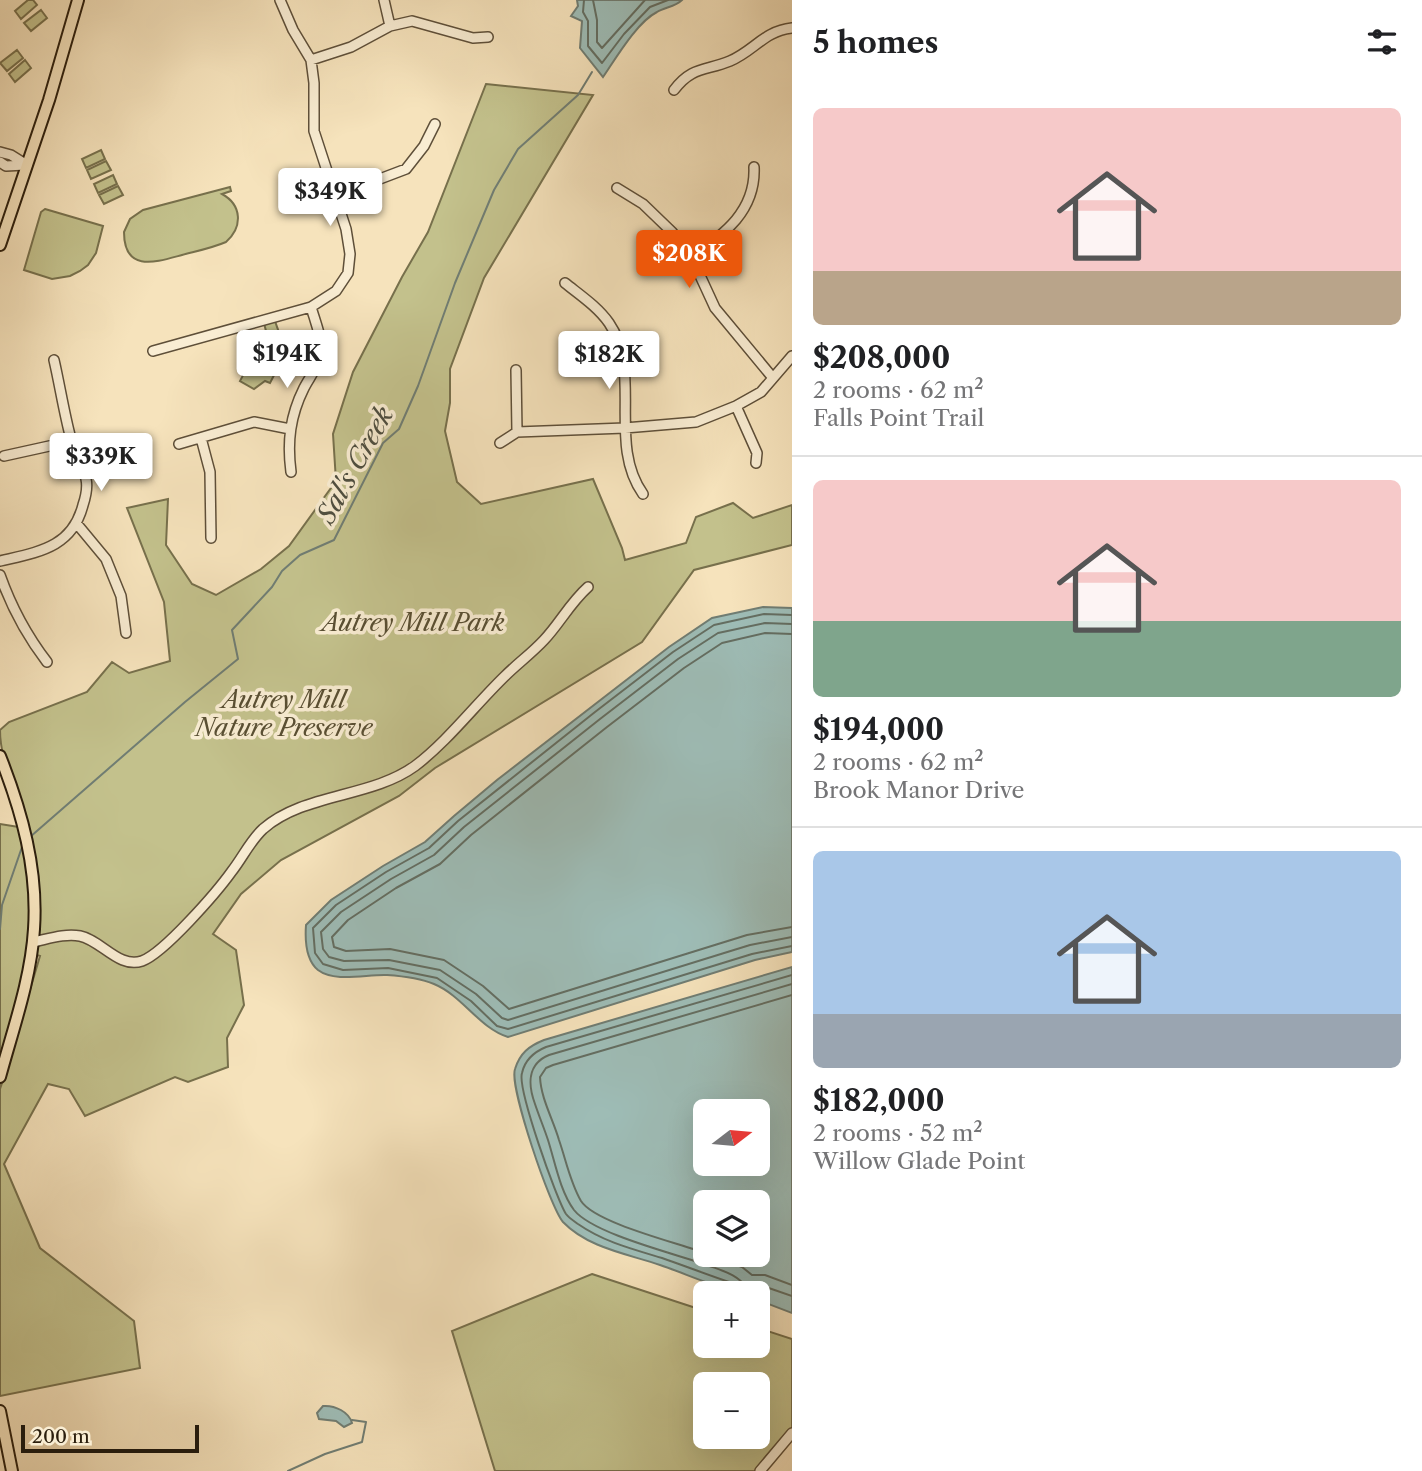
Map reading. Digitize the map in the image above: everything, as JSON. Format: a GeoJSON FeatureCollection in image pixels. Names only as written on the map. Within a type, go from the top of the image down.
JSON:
{"type":"FeatureCollection","features":[{"type":"Feature","properties":{"kind":"main road"},"geometry":{"type":"LineString","coordinates":[[0,245],[52,89],[78,0]]}},
{"type":"Feature","properties":{"kind":"main road"},"geometry":{"type":"LineString","coordinates":[[0,756],[23,823],[30,853],[35,915],[24,989],[0,1077]]}},
{"type":"Feature","properties":{"kind":"main road"},"geometry":{"type":"LineString","coordinates":[[0,1411],[12,1471]]}},
{"type":"Feature","properties":{"kind":"street"},"geometry":{"type":"LineString","coordinates":[[153,351],[312,307],[336,291],[348,273],[351,254],[346,229],[314,131],[311,60],[293,30],[280,0]]}},
{"type":"Feature","properties":{"kind":"street"},"geometry":{"type":"LineString","coordinates":[[384,0],[390,26]]}},
{"type":"Feature","properties":{"kind":"street"},"geometry":{"type":"LineString","coordinates":[[311,60],[351,47],[390,26],[412,21],[473,38],[488,37]]}},
{"type":"Feature","properties":{"kind":"street"},"geometry":{"type":"LineString","coordinates":[[674,90],[683,78],[706,66],[731,60],[770,33],[792,28]]}},
{"type":"Feature","properties":{"kind":"street"},"geometry":{"type":"LineString","coordinates":[[335,196],[406,169],[424,146],[435,124]]}},
{"type":"Feature","properties":{"kind":"street"},"geometry":{"type":"LineString","coordinates":[[0,152],[27,165]]}},
{"type":"Feature","properties":{"kind":"street"},"geometry":{"type":"LineString","coordinates":[[0,162],[6,166],[27,165]]}},
{"type":"Feature","properties":{"kind":"street"},"geometry":{"type":"LineString","coordinates":[[691,256],[729,229],[741,215],[755,181],[754,167]]}},
{"type":"Feature","properties":{"kind":"street"},"geometry":{"type":"LineString","coordinates":[[617,188],[643,204],[672,232],[691,256],[715,308],[774,378]]}},
{"type":"Feature","properties":{"kind":"street"},"geometry":{"type":"LineString","coordinates":[[565,283],[610,324],[622,350],[627,453],[634,481],[643,494]]}},
{"type":"Feature","properties":{"kind":"street"},"geometry":{"type":"LineString","coordinates":[[291,472],[288,446],[290,429],[296,407],[321,354],[312,307]]}},
{"type":"Feature","properties":{"kind":"street"},"geometry":{"type":"LineString","coordinates":[[500,443],[517,432],[696,422],[736,406],[761,392],[792,356]]}},
{"type":"Feature","properties":{"kind":"street"},"geometry":{"type":"LineString","coordinates":[[0,561],[47,549],[59,543],[77,524],[86,493],[87,482],[72,441],[54,360]]}},
{"type":"Feature","properties":{"kind":"street"},"geometry":{"type":"LineString","coordinates":[[516,370],[517,432]]}},
{"type":"Feature","properties":{"kind":"street"},"geometry":{"type":"LineString","coordinates":[[736,406],[757,453],[756,463]]}},
{"type":"Feature","properties":{"kind":"street"},"geometry":{"type":"LineString","coordinates":[[179,444],[254,422],[290,429]]}},
{"type":"Feature","properties":{"kind":"street"},"geometry":{"type":"LineString","coordinates":[[201,438],[210,472],[211,538]]}},
{"type":"Feature","properties":{"kind":"street"},"geometry":{"type":"LineString","coordinates":[[4,456],[72,441]]}},
{"type":"Feature","properties":{"kind":"street"},"geometry":{"type":"LineString","coordinates":[[77,524],[106,559],[121,596],[126,633]]}},
{"type":"Feature","properties":{"kind":"street"},"geometry":{"type":"LineString","coordinates":[[0,575],[9,601],[47,662]]}},
{"type":"Feature","properties":{"kind":"street"},"geometry":{"type":"LineString","coordinates":[[33,942],[68,935],[78,936],[92,941],[125,961],[134,963],[144,960],[181,929],[218,889],[251,842],[272,822],[314,804],[388,781],[416,765],[506,674],[543,641],[574,599],[588,587]]}},
{"type":"Feature","properties":{"kind":"street"},"geometry":{"type":"LineString","coordinates":[[760,1471],[792,1433]]}},
{"type":"Feature","properties":{"kind":"green space"},"geometry":{"type":"Polygon","coordinates":[[[28,0],[33,0],[37,5],[21,19],[15,11],[28,0]]]}},
{"type":"Feature","properties":{"kind":"green space"},"geometry":{"type":"Polygon","coordinates":[[[41,10],[47,18],[31,31],[24,23],[41,10]]]}},
{"type":"Feature","properties":{"kind":"green space"},"geometry":{"type":"Polygon","coordinates":[[[17,50],[23,58],[7,71],[0,63],[17,50]]]}},
{"type":"Feature","properties":{"kind":"green space"},"geometry":{"type":"Polygon","coordinates":[[[25,60],[31,68],[15,82],[9,74],[25,60]]]}},
{"type":"Feature","properties":{"kind":"green space"},"geometry":{"type":"Polygon","coordinates":[[[486,84],[593,95],[484,278],[450,369],[450,403],[445,431],[457,482],[481,504],[593,479],[625,560],[686,543],[696,517],[733,503],[753,518],[792,505],[792,545],[694,570],[642,642],[435,768],[399,796],[281,860],[241,894],[213,934],[236,950],[244,1005],[227,1038],[228,1067],[188,1082],[175,1077],[85,1116],[69,1089],[48,1084],[4,1164],[40,1248],[134,1321],[140,1368],[0,1396],[0,1089],[3,1080],[0,1084],[0,824],[25,828],[6,767],[0,730],[9,722],[87,692],[112,662],[129,673],[170,661],[164,602],[127,508],[168,499],[166,545],[192,584],[216,595],[261,569],[289,546],[336,481],[333,434],[353,372],[428,232],[486,84]],[[33,954],[19,1027],[40,956],[33,954]]]}},
{"type":"Feature","properties":{"kind":"green space"},"geometry":{"type":"Polygon","coordinates":[[[101,150],[105,159],[86,168],[82,159],[101,150]]]}},
{"type":"Feature","properties":{"kind":"green space"},"geometry":{"type":"Polygon","coordinates":[[[106,161],[111,170],[91,179],[87,170],[106,161]]]}},
{"type":"Feature","properties":{"kind":"green space"},"geometry":{"type":"Polygon","coordinates":[[[113,175],[117,184],[98,193],[94,184],[113,175]]]}},
{"type":"Feature","properties":{"kind":"green space"},"geometry":{"type":"Polygon","coordinates":[[[118,186],[123,195],[104,204],[99,195],[118,186]]]}},
{"type":"Feature","properties":{"kind":"green space"},"geometry":{"type":"Polygon","coordinates":[[[230,187],[231,191],[222,194],[233,204],[238,216],[235,230],[226,242],[152,262],[143,262],[129,254],[124,232],[130,219],[143,210],[230,187]]]}},
{"type":"Feature","properties":{"kind":"green space"},"geometry":{"type":"Polygon","coordinates":[[[45,209],[103,226],[96,253],[88,265],[70,276],[52,279],[24,270],[41,212],[45,209]]]}},
{"type":"Feature","properties":{"kind":"green space"},"geometry":{"type":"Polygon","coordinates":[[[275,321],[286,345],[301,350],[307,345],[316,344],[315,354],[313,360],[305,366],[301,361],[284,356],[270,383],[265,381],[254,389],[240,381],[250,362],[255,363],[259,356],[264,355],[271,359],[272,347],[276,344],[273,334],[267,335],[264,323],[275,321]]]}},
{"type":"Feature","properties":{"kind":"green space"},"geometry":{"type":"Polygon","coordinates":[[[592,1274],[693,1307],[693,1358],[770,1358],[770,1332],[792,1339],[792,1433],[759,1471],[495,1471],[452,1331],[592,1274]]]}},
{"type":"Feature","properties":{"kind":"water"},"geometry":{"type":"Polygon","coordinates":[[[577,0],[682,0],[649,17],[627,41],[603,77],[580,48],[582,21],[571,16],[578,6],[577,0]]]}},
{"type":"Feature","properties":{"kind":"water"},"geometry":{"type":"Polygon","coordinates":[[[763,607],[792,608],[792,952],[755,960],[508,1037],[488,1027],[454,996],[434,984],[387,975],[333,976],[314,966],[307,949],[306,925],[331,900],[425,842],[497,780],[669,647],[712,618],[763,607]]]}},
{"type":"Feature","properties":{"kind":"water"},"geometry":{"type":"Polygon","coordinates":[[[792,967],[792,1313],[770,1305],[770,1281],[704,1281],[596,1244],[563,1222],[549,1194],[518,1098],[515,1069],[522,1054],[544,1040],[792,967]]]}},
{"type":"Feature","properties":{"kind":"water"},"geometry":{"type":"Polygon","coordinates":[[[323,1406],[341,1410],[352,1423],[344,1427],[336,1421],[319,1419],[317,1413],[323,1406]]]}},
{"type":"Feature","properties":{"kind":"waterway","name":"Sal's Creek"},"geometry":{"type":"LineString","coordinates":[[30,837],[238,659],[232,630],[272,587],[282,571],[300,555],[334,540],[383,443],[399,429],[494,190],[518,149],[578,95],[592,72]]}},
{"type":"Feature","properties":{"kind":"waterway","name":"Sal's Creek"},"geometry":{"type":"LineString","coordinates":[[0,929],[2,905],[22,847]]}},
{"type":"Feature","properties":{"kind":"waterway"},"geometry":{"type":"LineString","coordinates":[[288,1471],[325,1454],[362,1442],[366,1422],[352,1420]]}},
{"type":"Feature","properties":{"kind":"park label","name":"Autrey Mill Park"},"geometry":{"type":"Point","coordinates":[413,623]}},
{"type":"Feature","properties":{"kind":"park label","name":"Autrey Mill Nature Preserve"},"geometry":{"type":"Point","coordinates":[284,714]}}]}
